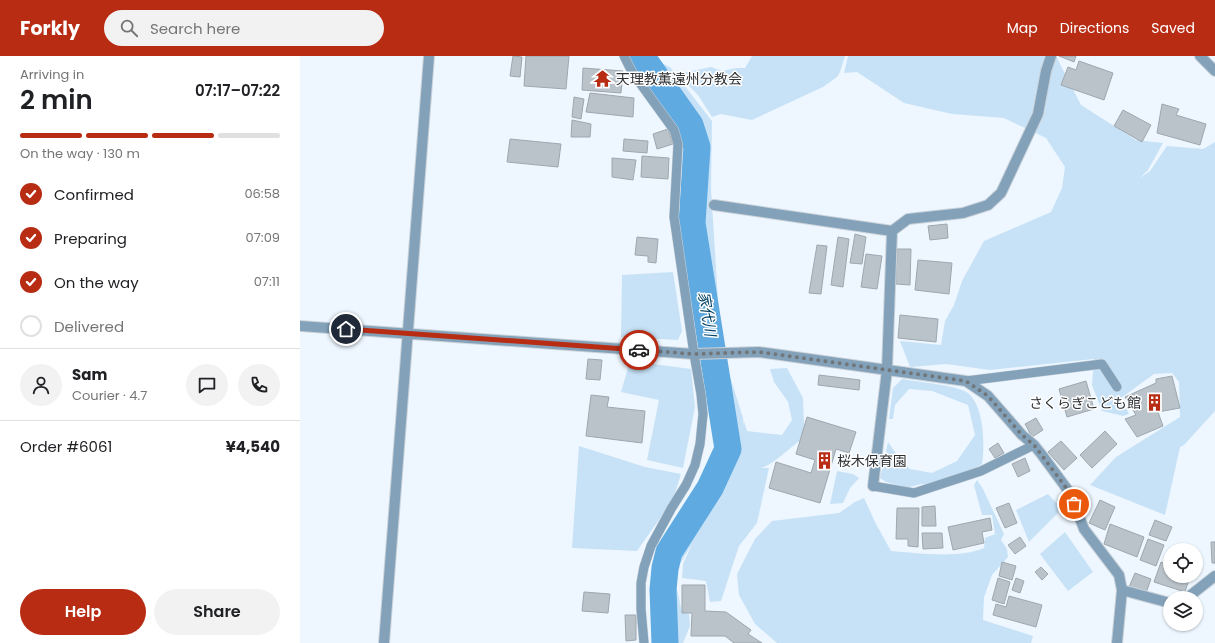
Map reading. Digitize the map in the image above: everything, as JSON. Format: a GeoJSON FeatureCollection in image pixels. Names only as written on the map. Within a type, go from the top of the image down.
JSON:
{"type":"FeatureCollection","features":[{"type":"Feature","properties":{"kind":"street"},"geometry":{"type":"LineString","coordinates":[[384,643],[429,56]]}},
{"type":"Feature","properties":{"kind":"street"},"geometry":{"type":"LineString","coordinates":[[714,205],[892,231],[908,219],[963,213],[988,205],[1001,193],[1038,114],[1046,71],[1051,56]]}},
{"type":"Feature","properties":{"kind":"street"},"geometry":{"type":"LineString","coordinates":[[1200,56],[1215,71]]}},
{"type":"Feature","properties":{"kind":"street"},"geometry":{"type":"LineString","coordinates":[[873,486],[887,370],[892,231]]}},
{"type":"Feature","properties":{"kind":"street"},"geometry":{"type":"LineString","coordinates":[[300,326],[698,354],[759,352],[966,381],[988,396],[1022,435],[1034,445],[1070,493],[1084,529],[1119,575],[1122,590],[1117,643]]}},
{"type":"Feature","properties":{"kind":"street"},"geometry":{"type":"LineString","coordinates":[[1196,591],[1215,576]]}},
{"type":"Feature","properties":{"kind":"street"},"geometry":{"type":"LineString","coordinates":[[1122,590],[1163,601]]}},
{"type":"Feature","properties":{"kind":"lane"},"geometry":{"type":"LineString","coordinates":[[624,56],[636,77],[674,130],[678,144],[674,217],[698,354],[703,414],[700,444],[695,465],[686,485],[651,546],[644,567],[641,583],[641,609],[644,643]]}},
{"type":"Feature","properties":{"kind":"lane"},"geometry":{"type":"LineString","coordinates":[[966,381],[1102,364],[1117,387]]}},
{"type":"Feature","properties":{"kind":"lane"},"geometry":{"type":"LineString","coordinates":[[873,486],[914,493],[981,471],[1034,445]]}},
{"type":"Feature","properties":{"kind":"shaded area"},"geometry":{"type":"Polygon","coordinates":[[[629,56],[650,56],[650,58],[670,67],[712,121],[711,189],[721,347],[705,347],[697,342],[685,259],[681,212],[682,135],[632,62],[646,58],[629,59],[629,56]]]}},
{"type":"Feature","properties":{"kind":"shaded area"},"geometry":{"type":"Polygon","coordinates":[[[752,56],[845,56],[837,77],[823,87],[752,120],[721,114],[712,117],[698,95],[677,74],[711,67],[722,71],[745,68],[752,56]]]}},
{"type":"Feature","properties":{"kind":"shaded area"},"geometry":{"type":"Polygon","coordinates":[[[848,56],[1056,56],[1081,105],[1136,140],[1163,143],[1148,170],[1140,178],[1150,171],[1167,146],[1203,149],[1215,142],[1215,411],[1184,445],[1180,447],[1165,515],[1090,485],[1116,457],[1180,417],[1179,382],[1172,373],[1154,374],[1121,398],[1129,414],[1123,416],[1102,411],[1092,385],[1094,359],[990,370],[946,364],[910,367],[900,341],[941,345],[945,321],[954,305],[962,281],[984,241],[1051,212],[1062,188],[1065,167],[1046,138],[1004,118],[952,114],[904,103],[857,72],[844,73],[848,56]]]}},
{"type":"Feature","properties":{"kind":"shaded area"},"geometry":{"type":"Polygon","coordinates":[[[673,272],[682,331],[678,340],[621,337],[622,275],[673,272]]]}},
{"type":"Feature","properties":{"kind":"shaded area"},"geometry":{"type":"Polygon","coordinates":[[[724,357],[743,418],[744,426],[744,421],[747,431],[782,435],[792,420],[788,402],[774,382],[770,369],[787,368],[803,398],[804,424],[801,440],[776,460],[761,468],[769,468],[757,523],[739,546],[721,601],[710,602],[706,581],[682,578],[683,564],[692,544],[680,564],[676,585],[682,612],[689,614],[690,626],[683,643],[658,643],[653,572],[679,517],[723,454],[722,419],[705,360],[724,357]]]}},
{"type":"Feature","properties":{"kind":"shaded area"},"geometry":{"type":"Polygon","coordinates":[[[630,361],[691,369],[695,407],[683,468],[647,460],[659,400],[621,392],[630,361]]]}},
{"type":"Feature","properties":{"kind":"shaded area"},"geometry":{"type":"Polygon","coordinates":[[[902,379],[946,386],[963,390],[968,393],[977,407],[982,426],[982,464],[970,472],[941,484],[921,484],[907,488],[886,482],[880,478],[888,442],[900,459],[910,469],[932,473],[957,461],[975,435],[968,405],[932,391],[909,389],[895,405],[893,419],[889,419],[893,388],[902,379]]]}},
{"type":"Feature","properties":{"kind":"shaded area"},"geometry":{"type":"Polygon","coordinates":[[[579,446],[645,467],[681,474],[673,500],[637,551],[572,548],[579,446]]]}},
{"type":"Feature","properties":{"kind":"shaded area"},"geometry":{"type":"Polygon","coordinates":[[[837,471],[853,474],[859,478],[850,488],[843,503],[830,504],[837,471]]]}},
{"type":"Feature","properties":{"kind":"shaded area"},"geometry":{"type":"Polygon","coordinates":[[[977,480],[983,489],[1004,534],[1001,540],[1007,549],[1008,557],[992,575],[984,597],[983,620],[1033,636],[1031,643],[777,643],[755,624],[739,595],[737,574],[755,539],[772,521],[839,513],[855,502],[864,498],[891,551],[926,554],[951,554],[974,551],[984,548],[985,538],[995,534],[992,515],[982,515],[974,485],[977,480]]]}},
{"type":"Feature","properties":{"kind":"shaded area"},"geometry":{"type":"Polygon","coordinates":[[[1048,494],[1062,509],[1029,542],[1016,510],[1048,494]]]}},
{"type":"Feature","properties":{"kind":"shaded area"},"geometry":{"type":"Polygon","coordinates":[[[1065,532],[1093,572],[1068,591],[1040,554],[1065,532]]]}},
{"type":"Feature","properties":{"kind":"building"},"geometry":{"type":"Polygon","coordinates":[[[513,56],[522,57],[520,77],[510,76],[513,56]]]}},
{"type":"Feature","properties":{"kind":"building"},"geometry":{"type":"Polygon","coordinates":[[[526,56],[569,56],[566,89],[524,86],[526,56]]]}},
{"type":"Feature","properties":{"kind":"building"},"geometry":{"type":"Polygon","coordinates":[[[1059,56],[1076,56],[1074,62],[1059,56]]]}},
{"type":"Feature","properties":{"kind":"building"},"geometry":{"type":"Polygon","coordinates":[[[1079,61],[1113,73],[1104,100],[1061,85],[1068,67],[1076,70],[1079,61]]]}},
{"type":"Feature","properties":{"kind":"building"},"geometry":{"type":"Polygon","coordinates":[[[583,68],[623,71],[621,93],[582,90],[583,68]]]}},
{"type":"Feature","properties":{"kind":"building"},"geometry":{"type":"Polygon","coordinates":[[[590,93],[634,98],[633,117],[586,112],[590,93]]]}},
{"type":"Feature","properties":{"kind":"building"},"geometry":{"type":"Polygon","coordinates":[[[574,97],[584,99],[581,119],[572,117],[574,97]]]}},
{"type":"Feature","properties":{"kind":"building"},"geometry":{"type":"Polygon","coordinates":[[[1162,104],[1179,109],[1176,115],[1206,124],[1200,145],[1157,133],[1162,104]]]}},
{"type":"Feature","properties":{"kind":"building"},"geometry":{"type":"Polygon","coordinates":[[[1123,110],[1151,125],[1142,142],[1114,126],[1123,110]]]}},
{"type":"Feature","properties":{"kind":"building"},"geometry":{"type":"Polygon","coordinates":[[[572,120],[591,124],[590,137],[571,137],[572,120]]]}},
{"type":"Feature","properties":{"kind":"building"},"geometry":{"type":"Polygon","coordinates":[[[668,129],[673,144],[657,149],[653,134],[668,129]]]}},
{"type":"Feature","properties":{"kind":"building"},"geometry":{"type":"Polygon","coordinates":[[[510,139],[561,144],[558,167],[507,162],[510,139]]]}},
{"type":"Feature","properties":{"kind":"building"},"geometry":{"type":"Polygon","coordinates":[[[624,139],[648,141],[647,153],[623,151],[624,139]]]}},
{"type":"Feature","properties":{"kind":"building"},"geometry":{"type":"Polygon","coordinates":[[[642,156],[669,158],[668,179],[641,177],[642,156]]]}},
{"type":"Feature","properties":{"kind":"building"},"geometry":{"type":"Polygon","coordinates":[[[612,158],[636,160],[633,180],[612,177],[612,158]]]}},
{"type":"Feature","properties":{"kind":"building"},"geometry":{"type":"Polygon","coordinates":[[[947,224],[948,238],[930,240],[928,226],[947,224]]]}},
{"type":"Feature","properties":{"kind":"building"},"geometry":{"type":"Polygon","coordinates":[[[855,234],[866,237],[862,264],[850,263],[855,234]]]}},
{"type":"Feature","properties":{"kind":"building"},"geometry":{"type":"Polygon","coordinates":[[[637,237],[658,239],[656,263],[648,262],[648,256],[635,255],[637,237]]]}},
{"type":"Feature","properties":{"kind":"building"},"geometry":{"type":"Polygon","coordinates":[[[838,237],[849,239],[843,287],[831,285],[838,237]]]}},
{"type":"Feature","properties":{"kind":"building"},"geometry":{"type":"Polygon","coordinates":[[[817,245],[827,246],[821,294],[809,293],[817,245]]]}},
{"type":"Feature","properties":{"kind":"building"},"geometry":{"type":"Polygon","coordinates":[[[897,249],[911,249],[910,285],[896,284],[897,249]]]}},
{"type":"Feature","properties":{"kind":"building"},"geometry":{"type":"Polygon","coordinates":[[[866,254],[882,256],[877,289],[861,287],[866,254]]]}},
{"type":"Feature","properties":{"kind":"building"},"geometry":{"type":"Polygon","coordinates":[[[918,260],[952,263],[949,294],[915,290],[918,260]]]}},
{"type":"Feature","properties":{"kind":"building"},"geometry":{"type":"Polygon","coordinates":[[[900,315],[938,319],[936,342],[898,338],[900,315]]]}},
{"type":"Feature","properties":{"kind":"building"},"geometry":{"type":"Polygon","coordinates":[[[588,359],[602,360],[600,380],[586,379],[588,359]]]}},
{"type":"Feature","properties":{"kind":"building"},"geometry":{"type":"Polygon","coordinates":[[[819,375],[860,380],[859,390],[818,385],[819,375]]]}},
{"type":"Feature","properties":{"kind":"building","name":"さくらぎこども館"},"geometry":{"type":"Polygon","coordinates":[[[1172,376],[1180,408],[1158,412],[1163,426],[1137,437],[1125,419],[1136,415],[1125,397],[1156,383],[1156,379],[1172,376]]]}},
{"type":"Feature","properties":{"kind":"building"},"geometry":{"type":"Polygon","coordinates":[[[1086,381],[1094,409],[1067,417],[1059,389],[1086,381]]]}},
{"type":"Feature","properties":{"kind":"building"},"geometry":{"type":"Polygon","coordinates":[[[591,395],[609,397],[607,407],[645,411],[642,443],[586,436],[591,395]]]}},
{"type":"Feature","properties":{"kind":"building","name":"桜木保育園"},"geometry":{"type":"Polygon","coordinates":[[[807,417],[856,432],[849,453],[836,449],[820,503],[769,488],[776,462],[811,473],[815,460],[796,454],[807,417]]]}},
{"type":"Feature","properties":{"kind":"building"},"geometry":{"type":"Polygon","coordinates":[[[1036,418],[1043,430],[1032,437],[1025,424],[1036,418]]]}},
{"type":"Feature","properties":{"kind":"building"},"geometry":{"type":"Polygon","coordinates":[[[1105,431],[1117,444],[1092,468],[1080,455],[1105,431]]]}},
{"type":"Feature","properties":{"kind":"building"},"geometry":{"type":"Polygon","coordinates":[[[1061,441],[1077,458],[1064,470],[1048,452],[1061,441]]]}},
{"type":"Feature","properties":{"kind":"building"},"geometry":{"type":"Polygon","coordinates":[[[998,443],[1004,453],[995,458],[989,449],[998,443]]]}},
{"type":"Feature","properties":{"kind":"building"},"geometry":{"type":"Polygon","coordinates":[[[1025,458],[1030,471],[1018,477],[1012,464],[1025,458]]]}},
{"type":"Feature","properties":{"kind":"building"},"geometry":{"type":"Polygon","coordinates":[[[1100,500],[1115,507],[1105,530],[1089,523],[1100,500]]]}},
{"type":"Feature","properties":{"kind":"building"},"geometry":{"type":"Polygon","coordinates":[[[1009,503],[1017,523],[1005,528],[996,508],[1009,503]]]}},
{"type":"Feature","properties":{"kind":"building"},"geometry":{"type":"Polygon","coordinates":[[[935,506],[936,526],[922,526],[922,507],[935,506]]]}},
{"type":"Feature","properties":{"kind":"building"},"geometry":{"type":"Polygon","coordinates":[[[897,508],[919,508],[918,547],[908,546],[908,539],[896,539],[897,508]]]}},
{"type":"Feature","properties":{"kind":"building"},"geometry":{"type":"Polygon","coordinates":[[[990,518],[992,530],[982,532],[984,543],[953,550],[948,527],[990,518]]]}},
{"type":"Feature","properties":{"kind":"building"},"geometry":{"type":"Polygon","coordinates":[[[1155,520],[1172,527],[1166,541],[1149,535],[1155,520]]]}},
{"type":"Feature","properties":{"kind":"building"},"geometry":{"type":"Polygon","coordinates":[[[1110,524],[1144,537],[1137,557],[1104,544],[1110,524]]]}},
{"type":"Feature","properties":{"kind":"building"},"geometry":{"type":"Polygon","coordinates":[[[922,533],[942,533],[943,548],[923,549],[922,533]]]}},
{"type":"Feature","properties":{"kind":"building"},"geometry":{"type":"Polygon","coordinates":[[[1020,537],[1026,546],[1015,554],[1008,545],[1020,537]]]}},
{"type":"Feature","properties":{"kind":"building"},"geometry":{"type":"Polygon","coordinates":[[[1148,539],[1163,545],[1156,566],[1140,560],[1148,539]]]}},
{"type":"Feature","properties":{"kind":"building"},"geometry":{"type":"Polygon","coordinates":[[[1211,542],[1215,542],[1215,563],[1212,563],[1211,542]]]}},
{"type":"Feature","properties":{"kind":"building"},"geometry":{"type":"Polygon","coordinates":[[[1002,562],[1016,566],[1012,580],[999,576],[1002,562]]]}},
{"type":"Feature","properties":{"kind":"building"},"geometry":{"type":"Polygon","coordinates":[[[1161,562],[1163,563],[1163,583],[1188,583],[1185,591],[1182,591],[1154,582],[1161,562]]]}},
{"type":"Feature","properties":{"kind":"building"},"geometry":{"type":"Polygon","coordinates":[[[1041,567],[1048,574],[1042,580],[1035,572],[1041,567]]]}},
{"type":"Feature","properties":{"kind":"building"},"geometry":{"type":"Polygon","coordinates":[[[1135,573],[1151,579],[1146,593],[1129,587],[1135,573]]]}},
{"type":"Feature","properties":{"kind":"building"},"geometry":{"type":"Polygon","coordinates":[[[998,578],[1010,582],[1004,604],[992,600],[998,578]]]}},
{"type":"Feature","properties":{"kind":"building"},"geometry":{"type":"Polygon","coordinates":[[[1016,578],[1024,581],[1020,593],[1012,590],[1016,578]]]}},
{"type":"Feature","properties":{"kind":"building"},"geometry":{"type":"Polygon","coordinates":[[[682,585],[705,585],[705,611],[726,612],[751,630],[748,634],[762,643],[734,643],[725,636],[691,636],[692,613],[682,613],[682,585]]]}},
{"type":"Feature","properties":{"kind":"building"},"geometry":{"type":"Polygon","coordinates":[[[584,592],[610,594],[608,613],[582,611],[584,592]]]}},
{"type":"Feature","properties":{"kind":"building"},"geometry":{"type":"Polygon","coordinates":[[[1009,596],[1042,605],[1036,627],[993,615],[996,604],[1006,607],[1009,596]]]}},
{"type":"Feature","properties":{"kind":"building"},"geometry":{"type":"Polygon","coordinates":[[[625,615],[636,615],[636,640],[626,641],[625,615]]]}},
{"type":"Feature","properties":{"kind":"waterway","name":"家代川"},"geometry":{"type":"LineString","coordinates":[[641,56],[690,125],[697,147],[692,223],[728,449],[710,488],[669,552],[665,568],[663,590],[665,643]]}},
{"type":"Feature","properties":{"kind":"way so far"},"geometry":{"type":"LineString","coordinates":[[639,350],[694,354],[759,352],[966,381],[988,396],[1022,435],[1034,445],[1070,493],[1074,504]]}},
{"type":"Feature","properties":{"kind":"place","name":"天理教薫遠州分教会"},"geometry":{"type":"Point","coordinates":[603,79]}},
{"type":"Feature","properties":{"kind":"place","name":"さくらぎこども館"},"geometry":{"type":"Point","coordinates":[1154,403]}},
{"type":"Feature","properties":{"kind":"place","name":"桜木保育園"},"geometry":{"type":"Point","coordinates":[824,461]}},
{"type":"Feature","properties":{"kind":"route"},"geometry":{"type":"LineString","coordinates":[[346,329],[639,350]]}}]}
